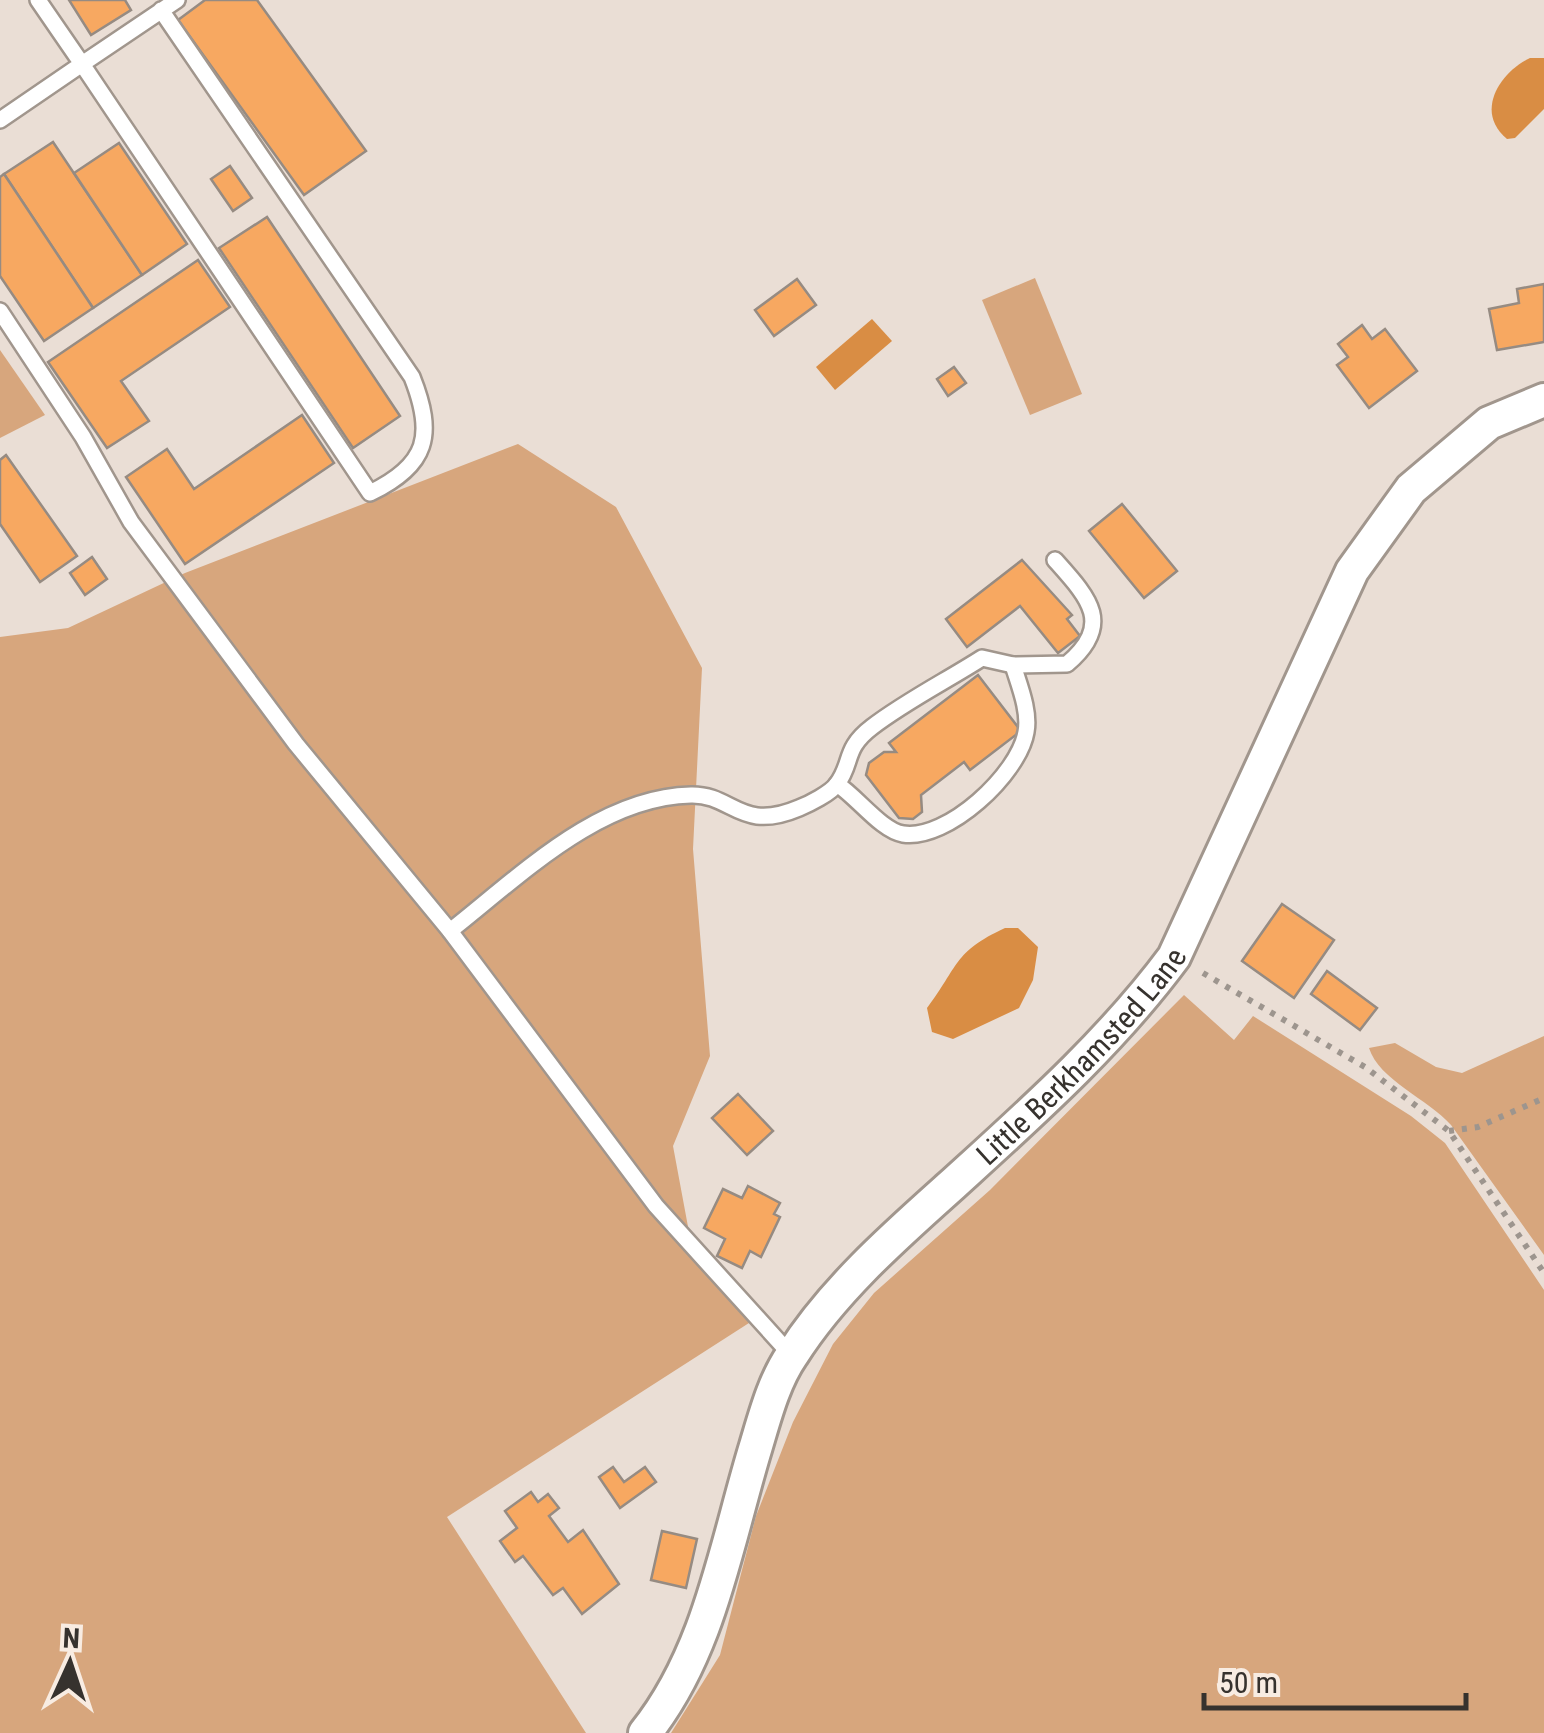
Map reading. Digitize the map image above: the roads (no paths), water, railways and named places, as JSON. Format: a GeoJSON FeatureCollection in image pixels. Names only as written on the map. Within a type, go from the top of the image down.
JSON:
{"type":"FeatureCollection","features":[{"type":"Feature","properties":{"kind":"street","name":"Little Berkhamsted Lane"},"geometry":{"type":"LineString","coordinates":[[645,1733],[681,1684],[698,1646],[760,1434],[791,1356],[894,1237],[1040,1105],[1139,1004],[1174,957],[1352,571],[1424,478],[1488,424],[1544,400]]}},
{"type":"Feature","properties":{"kind":"lane"},"geometry":{"type":"LineString","coordinates":[[38,0],[370,493],[396,480],[416,460],[426,436],[426,410],[412,377],[162,10]]}},
{"type":"Feature","properties":{"kind":"lane"},"geometry":{"type":"LineString","coordinates":[[0,120],[177,0]]}},
{"type":"Feature","properties":{"kind":"lane"},"geometry":{"type":"LineString","coordinates":[[0,311],[83,437],[131,522],[296,744],[450,931],[656,1206],[791,1356]]}},
{"type":"Feature","properties":{"kind":"lane"},"geometry":{"type":"LineString","coordinates":[[450,931],[568,840],[626,808],[669,795],[700,795],[737,813],[770,818],[802,807],[838,784],[848,750],[870,728],[982,658],[1013,665],[1067,664],[1086,647],[1095,621],[1085,594],[1055,560]]}},
{"type":"Feature","properties":{"kind":"lane"},"geometry":{"type":"LineString","coordinates":[[838,784],[866,804],[885,828],[906,835],[958,816],[991,791],[1015,763],[1026,731],[1013,665]]}}]}
